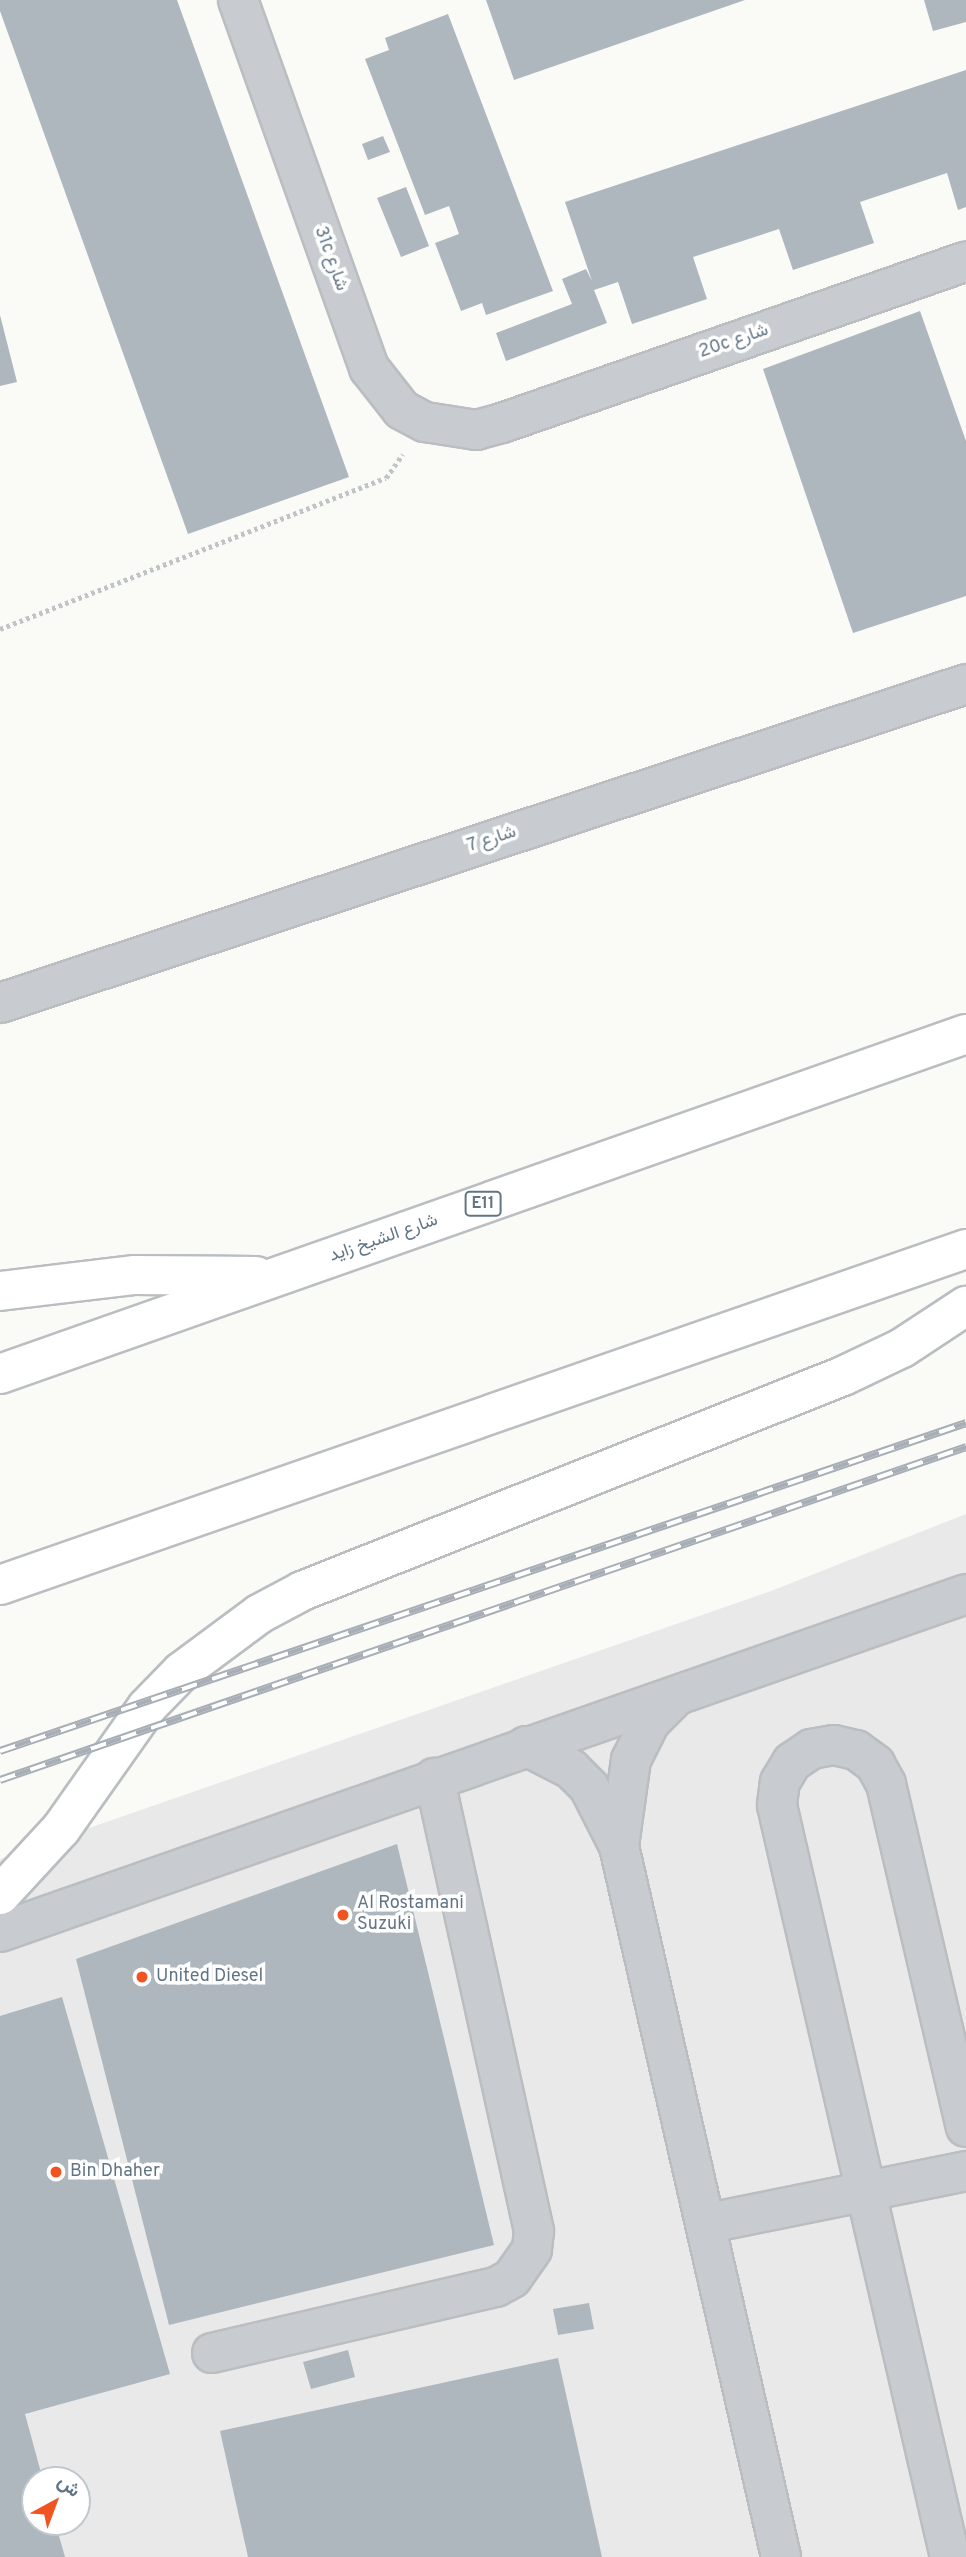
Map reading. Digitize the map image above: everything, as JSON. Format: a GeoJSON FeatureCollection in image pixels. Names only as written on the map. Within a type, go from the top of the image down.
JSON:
{"type":"FeatureCollection","features":[{"type":"Feature","properties":{"kind":"highway","name":"شارع الشيخ زايد"},"geometry":{"type":"LineString","coordinates":[[0,1374],[966,1034]]}},
{"type":"Feature","properties":{"kind":"highway"},"geometry":{"type":"LineString","coordinates":[[0,1585],[966,1249]]}},
{"type":"Feature","properties":{"kind":"highway"},"geometry":{"type":"LineString","coordinates":[[0,1291],[135,1275],[275,1277]]}},
{"type":"Feature","properties":{"kind":"highway"},"geometry":{"type":"LineString","coordinates":[[0,1895],[61,1829],[147,1707],[181,1672],[259,1614],[302,1591],[843,1376],[902,1348],[966,1306]]}},
{"type":"Feature","properties":{"kind":"street","name":"31c شارع"},"geometry":{"type":"LineString","coordinates":[[238,0],[369,368],[402,410],[425,422],[463,429],[502,423]]}},
{"type":"Feature","properties":{"kind":"street","name":"20c شارع"},"geometry":{"type":"LineString","coordinates":[[502,423],[966,261]]}},
{"type":"Feature","properties":{"kind":"street","name":"شارع 7"},"geometry":{"type":"LineString","coordinates":[[6,999],[966,684]]}},
{"type":"Feature","properties":{"kind":"street"},"geometry":{"type":"LineString","coordinates":[[0,1932],[966,1594]]}},
{"type":"Feature","properties":{"kind":"street"},"geometry":{"type":"LineString","coordinates":[[619,1846],[631,1760],[650,1722],[677,1695]]}},
{"type":"Feature","properties":{"kind":"street"},"geometry":{"type":"LineString","coordinates":[[950,2557],[869,2191],[777,1805],[780,1783],[792,1762],[811,1749],[834,1745],[856,1750],[875,1764],[886,1784],[966,2127]]}},
{"type":"Feature","properties":{"kind":"street"},"geometry":{"type":"LineString","coordinates":[[526,1746],[571,1769],[589,1787],[619,1846],[708,2223],[781,2557]]}},
{"type":"Feature","properties":{"kind":"street"},"geometry":{"type":"LineString","coordinates":[[212,2353],[496,2287],[518,2272],[532,2249],[534,2231],[434,1778]]}},
{"type":"Feature","properties":{"kind":"street"},"geometry":{"type":"LineString","coordinates":[[708,2223],[966,2171]]}},
{"type":"Feature","properties":{"kind":"path"},"geometry":{"type":"LineString","coordinates":[[0,629],[386,478],[425,422]]}},
{"type":"Feature","properties":{"kind":"shaded area"},"geometry":{"type":"Polygon","coordinates":[[[966,1514],[966,2557],[0,2557],[0,1859],[771,1591],[966,1514]]]}},
{"type":"Feature","properties":{"kind":"building"},"geometry":{"type":"Polygon","coordinates":[[[0,0],[177,0],[349,477],[188,534],[0,11],[0,0]]]}},
{"type":"Feature","properties":{"kind":"building"},"geometry":{"type":"Polygon","coordinates":[[[486,0],[745,0],[514,80],[486,0]]]}},
{"type":"Feature","properties":{"kind":"building"},"geometry":{"type":"Polygon","coordinates":[[[924,0],[966,0],[966,22],[933,31],[924,0]]]}},
{"type":"Feature","properties":{"kind":"building"},"geometry":{"type":"Polygon","coordinates":[[[448,14],[553,291],[486,315],[482,303],[461,311],[435,243],[459,234],[449,206],[425,215],[365,59],[389,50],[385,38],[448,14]]]}},
{"type":"Feature","properties":{"kind":"building"},"geometry":{"type":"Polygon","coordinates":[[[966,70],[966,207],[958,210],[947,173],[860,202],[874,243],[793,270],[779,229],[693,257],[707,299],[632,324],[618,282],[594,290],[607,323],[506,361],[496,333],[572,304],[562,279],[586,269],[592,281],[565,202],[966,70]]]}},
{"type":"Feature","properties":{"kind":"building"},"geometry":{"type":"Polygon","coordinates":[[[383,136],[390,152],[368,160],[362,144],[383,136]]]}},
{"type":"Feature","properties":{"kind":"building"},"geometry":{"type":"Polygon","coordinates":[[[406,187],[429,246],[401,257],[377,198],[406,187]]]}},
{"type":"Feature","properties":{"kind":"building"},"geometry":{"type":"Polygon","coordinates":[[[920,311],[966,441],[966,596],[853,633],[763,369],[920,311]]]}},
{"type":"Feature","properties":{"kind":"building"},"geometry":{"type":"Polygon","coordinates":[[[0,315],[17,382],[0,386],[0,315]]]}},
{"type":"Feature","properties":{"kind":"building"},"geometry":{"type":"Polygon","coordinates":[[[397,1844],[494,2245],[169,2325],[76,1959],[397,1844]]]}},
{"type":"Feature","properties":{"kind":"building","name":"Bin Dhaher"},"geometry":{"type":"Polygon","coordinates":[[[62,1997],[170,2374],[25,2414],[39,2466],[21,2466],[21,2536],[59,2536],[65,2557],[0,2557],[0,2016],[62,1997]]]}},
{"type":"Feature","properties":{"kind":"building"},"geometry":{"type":"Polygon","coordinates":[[[589,2303],[594,2329],[558,2335],[553,2309],[589,2303]]]}},
{"type":"Feature","properties":{"kind":"building"},"geometry":{"type":"Polygon","coordinates":[[[348,2350],[355,2377],[311,2389],[303,2362],[348,2350]]]}},
{"type":"Feature","properties":{"kind":"building"},"geometry":{"type":"Polygon","coordinates":[[[558,2358],[602,2557],[248,2557],[220,2431],[558,2358]]]}},
{"type":"Feature","properties":{"kind":"railway"},"geometry":{"type":"LineString","coordinates":[[0,1751],[966,1423]]}},
{"type":"Feature","properties":{"kind":"railway"},"geometry":{"type":"LineString","coordinates":[[0,1780],[966,1447]]}},
{"type":"Feature","properties":{"kind":"place","name":"Al Rostamani Suzuki"},"geometry":{"type":"Point","coordinates":[343,1915]}},
{"type":"Feature","properties":{"kind":"place","name":"United Diesel"},"geometry":{"type":"Point","coordinates":[142,1977]}},
{"type":"Feature","properties":{"kind":"place","name":"Bin Dhaher"},"geometry":{"type":"Point","coordinates":[56,2172]}}]}
